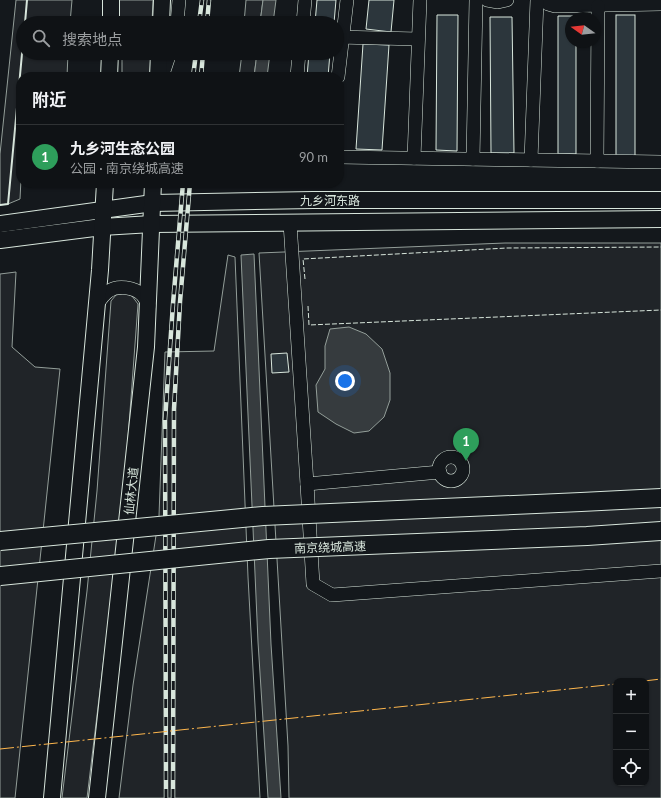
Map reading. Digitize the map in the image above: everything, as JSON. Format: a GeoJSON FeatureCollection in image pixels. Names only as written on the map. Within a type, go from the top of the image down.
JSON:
{"type":"FeatureCollection","features":[{"type":"Feature","properties":{"kind":"highway"},"geometry":{"type":"LineString","coordinates":[[0,541],[263,516],[661,498]]}},
{"type":"Feature","properties":{"kind":"highway","name":"南京绕城高速"},"geometry":{"type":"LineString","coordinates":[[0,576],[269,549],[661,532]]}},
{"type":"Feature","properties":{"kind":"main road"},"geometry":{"type":"LineString","coordinates":[[110,16],[111,0]]}},
{"type":"Feature","properties":{"kind":"main road"},"geometry":{"type":"LineString","coordinates":[[161,16],[162,0]]}},
{"type":"Feature","properties":{"kind":"main road"},"geometry":{"type":"LineString","coordinates":[[109,72],[110,60]]}},
{"type":"Feature","properties":{"kind":"main road"},"geometry":{"type":"LineString","coordinates":[[158,72],[159,60]]}},
{"type":"Feature","properties":{"kind":"main road"},"geometry":{"type":"LineString","coordinates":[[52,798],[96,306],[105,188]]}},
{"type":"Feature","properties":{"kind":"main road","name":"仙林大道"},"geometry":{"type":"LineString","coordinates":[[97,798],[146,347],[153,188]]}},
{"type":"Feature","properties":{"kind":"main road","name":"九乡河东路"},"geometry":{"type":"LineString","coordinates":[[0,224],[153,203],[313,200],[661,200]]}},
{"type":"Feature","properties":{"kind":"main road","name":"九乡河东路"},"geometry":{"type":"LineString","coordinates":[[0,240],[102,227],[152,224],[661,219]]}},
{"type":"Feature","properties":{"kind":"street"},"geometry":{"type":"LineString","coordinates":[[178,16],[179,0]]}},
{"type":"Feature","properties":{"kind":"street"},"geometry":{"type":"LineString","coordinates":[[304,16],[305,0]]}},
{"type":"Feature","properties":{"kind":"street"},"geometry":{"type":"LineString","coordinates":[[343,16],[346,0]]}},
{"type":"Feature","properties":{"kind":"street"},"geometry":{"type":"LineString","coordinates":[[414,158],[420,0]]}},
{"type":"Feature","properties":{"kind":"street"},"geometry":{"type":"LineString","coordinates":[[473,159],[476,0]]}},
{"type":"Feature","properties":{"kind":"street"},"geometry":{"type":"LineString","coordinates":[[487,0],[498,2],[506,0]]}},
{"type":"Feature","properties":{"kind":"street"},"geometry":{"type":"LineString","coordinates":[[531,160],[537,0]]}},
{"type":"Feature","properties":{"kind":"street"},"geometry":{"type":"LineString","coordinates":[[545,0],[548,4],[555,6],[661,4]]}},
{"type":"Feature","properties":{"kind":"street"},"geometry":{"type":"LineString","coordinates":[[597,161],[598,6]]}},
{"type":"Feature","properties":{"kind":"street"},"geometry":{"type":"LineString","coordinates":[[344,38],[418,39]]}},
{"type":"Feature","properties":{"kind":"street"},"geometry":{"type":"LineString","coordinates":[[164,72],[168,60]]}},
{"type":"Feature","properties":{"kind":"street"},"geometry":{"type":"LineString","coordinates":[[297,72],[298,60]]}},
{"type":"Feature","properties":{"kind":"street"},"geometry":{"type":"LineString","coordinates":[[338,72],[339,60]]}},
{"type":"Feature","properties":{"kind":"street"},"geometry":{"type":"LineString","coordinates":[[344,157],[661,162]]}},
{"type":"Feature","properties":{"kind":"street"},"geometry":{"type":"LineString","coordinates":[[290,223],[313,584],[332,595],[661,571]]}},
{"type":"Feature","properties":{"kind":"street"},"geometry":{"type":"LineString","coordinates":[[96,306],[107,292],[113,288],[120,287],[140,293],[149,306]]}},
{"type":"Feature","properties":{"kind":"street"},"geometry":{"type":"LineString","coordinates":[[307,484],[440,472]]}},
{"type":"Feature","properties":{"kind":"shaded area"},"geometry":{"type":"Polygon","coordinates":[[[16,0],[72,0],[71,16],[16,16],[16,60],[68,60],[67,72],[16,72],[16,188],[21,188],[20,199],[8,204],[0,205],[0,154],[16,0]]]}},
{"type":"Feature","properties":{"kind":"shaded area"},"geometry":{"type":"Polygon","coordinates":[[[118,0],[153,0],[152,16],[119,16],[118,0]]]}},
{"type":"Feature","properties":{"kind":"shaded area"},"geometry":{"type":"Polygon","coordinates":[[[246,0],[263,0],[261,16],[245,16],[246,0]]]}},
{"type":"Feature","properties":{"kind":"shaded area"},"geometry":{"type":"Polygon","coordinates":[[[263,0],[276,0],[274,16],[261,16],[263,0]]]}},
{"type":"Feature","properties":{"kind":"shaded area"},"geometry":{"type":"Polygon","coordinates":[[[122,60],[151,60],[150,72],[122,72],[122,60]]]}},
{"type":"Feature","properties":{"kind":"shaded area"},"geometry":{"type":"Polygon","coordinates":[[[241,60],[256,60],[255,72],[240,72],[241,60]]]}},
{"type":"Feature","properties":{"kind":"shaded area"},"geometry":{"type":"Polygon","coordinates":[[[256,60],[269,60],[268,72],[255,72],[256,60]]]}},
{"type":"Feature","properties":{"kind":"shaded area"},"geometry":{"type":"Polygon","coordinates":[[[505,243],[661,243],[661,798],[289,798],[288,746],[259,253],[505,243]]]}},
{"type":"Feature","properties":{"kind":"shaded area"},"geometry":{"type":"Polygon","coordinates":[[[254,254],[271,644],[281,798],[268,798],[258,642],[241,255],[254,254]]]}},
{"type":"Feature","properties":{"kind":"shaded area"},"geometry":{"type":"Polygon","coordinates":[[[228,255],[235,257],[248,577],[260,798],[119,798],[133,685],[159,516],[165,352],[214,351],[228,255]]]}},
{"type":"Feature","properties":{"kind":"shaded area"},"geometry":{"type":"Polygon","coordinates":[[[16,272],[12,347],[35,367],[60,369],[15,798],[0,798],[0,274],[16,272]]]}},
{"type":"Feature","properties":{"kind":"shaded area"},"geometry":{"type":"Polygon","coordinates":[[[125,293],[132,296],[138,304],[124,492],[87,798],[62,798],[87,591],[97,491],[111,301],[116,295],[125,293]]]}},
{"type":"Feature","properties":{"kind":"shaded area"},"geometry":{"type":"Polygon","coordinates":[[[349,327],[366,334],[382,349],[390,373],[390,400],[384,417],[369,431],[354,433],[336,424],[318,412],[316,385],[325,369],[325,346],[330,329],[349,327]]]}},
{"type":"Feature","properties":{"kind":"building"},"geometry":{"type":"Polygon","coordinates":[[[317,0],[336,0],[335,16],[316,16],[317,0]]]}},
{"type":"Feature","properties":{"kind":"building"},"geometry":{"type":"Polygon","coordinates":[[[369,0],[394,0],[391,32],[366,29],[369,0]]]}},
{"type":"Feature","properties":{"kind":"building"},"geometry":{"type":"Polygon","coordinates":[[[437,15],[458,15],[457,151],[436,150],[437,15]]]}},
{"type":"Feature","properties":{"kind":"building"},"geometry":{"type":"Polygon","coordinates":[[[616,15],[635,15],[635,156],[616,156],[616,15]]]}},
{"type":"Feature","properties":{"kind":"building"},"geometry":{"type":"Polygon","coordinates":[[[558,16],[565,16],[565,48],[576,48],[576,154],[558,154],[558,16]]]}},
{"type":"Feature","properties":{"kind":"building"},"geometry":{"type":"Polygon","coordinates":[[[490,17],[512,17],[514,153],[491,153],[490,17]]]}},
{"type":"Feature","properties":{"kind":"building"},"geometry":{"type":"Polygon","coordinates":[[[363,44],[389,45],[382,150],[356,149],[363,44]]]}},
{"type":"Feature","properties":{"kind":"building"},"geometry":{"type":"Polygon","coordinates":[[[308,60],[329,60],[328,72],[307,72],[308,60]]]}},
{"type":"Feature","properties":{"kind":"building"},"geometry":{"type":"Polygon","coordinates":[[[287,353],[289,372],[272,373],[271,354],[287,353]]]}},
{"type":"Feature","properties":{"kind":"railway"},"geometry":{"type":"LineString","coordinates":[[200,16],[202,0]]}},
{"type":"Feature","properties":{"kind":"railway"},"geometry":{"type":"LineString","coordinates":[[208,16],[209,0]]}},
{"type":"Feature","properties":{"kind":"railway"},"geometry":{"type":"LineString","coordinates":[[194,72],[195,60]]}},
{"type":"Feature","properties":{"kind":"railway"},"geometry":{"type":"LineString","coordinates":[[201,72],[202,60]]}},
{"type":"Feature","properties":{"kind":"railway"},"geometry":{"type":"LineString","coordinates":[[166,798],[165,420],[183,188]]}},
{"type":"Feature","properties":{"kind":"railway"},"geometry":{"type":"LineString","coordinates":[[173,798],[174,409],[180,302],[190,188]]}},
{"type":"Feature","properties":{"kind":"fence"},"geometry":{"type":"LineString","coordinates":[[305,279],[303,259],[507,248],[661,247]]}},
{"type":"Feature","properties":{"kind":"fence"},"geometry":{"type":"LineString","coordinates":[[308,306],[309,325],[661,310]]}},
{"type":"Feature","properties":{"kind":"wall"},"geometry":{"type":"LineString","coordinates":[[26,16],[27,0]]}},
{"type":"Feature","properties":{"kind":"wall"},"geometry":{"type":"LineString","coordinates":[[20,72],[21,60]]}},
{"type":"Feature","properties":{"kind":"wall"},"geometry":{"type":"LineString","coordinates":[[0,205],[8,204],[16,118]]}},
{"type":"Feature","properties":{"kind":"power"},"geometry":{"type":"LineString","coordinates":[[649,680],[661,679]]}},
{"type":"Feature","properties":{"kind":"power"},"geometry":{"type":"LineString","coordinates":[[0,749],[613,684]]}},
{"type":"Feature","properties":{"kind":"place","name":"九乡河生态公园"},"geometry":{"type":"Point","coordinates":[466,461]}}]}
